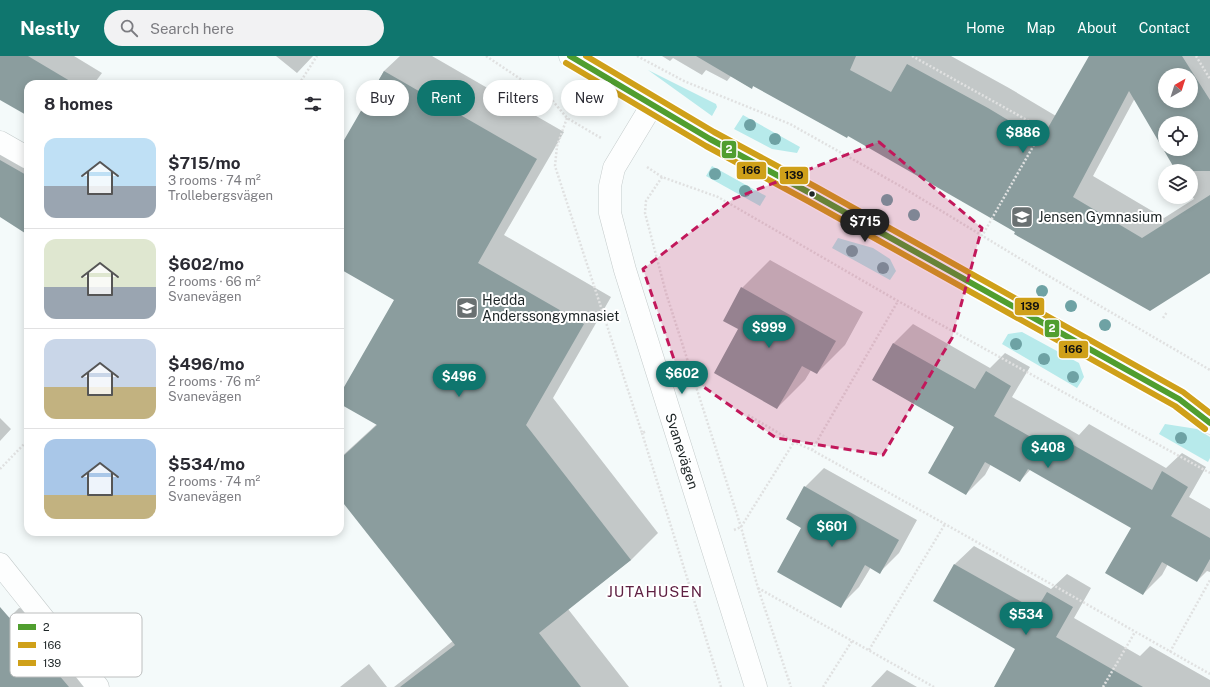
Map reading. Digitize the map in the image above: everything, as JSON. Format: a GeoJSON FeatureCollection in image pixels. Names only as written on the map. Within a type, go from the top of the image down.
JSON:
{"type":"FeatureCollection","features":[{"type":"Feature","properties":{"kind":"street"},"geometry":{"type":"LineString","coordinates":[[570,56],[710,139],[812,194],[1179,399],[1210,423]]}},
{"type":"Feature","properties":{"kind":"street","name":"Svanevägen"},"geometry":{"type":"LineString","coordinates":[[652,105],[614,168],[610,186],[610,213],[625,270],[756,687]]}},
{"type":"Feature","properties":{"kind":"street"},"geometry":{"type":"LineString","coordinates":[[0,142],[24,156]]}},
{"type":"Feature","properties":{"kind":"street"},"geometry":{"type":"LineString","coordinates":[[1179,399],[1210,405]]}},
{"type":"Feature","properties":{"kind":"street"},"geometry":{"type":"LineString","coordinates":[[2,571],[37,613]]}},
{"type":"Feature","properties":{"kind":"street"},"geometry":{"type":"LineString","coordinates":[[90,677],[98,687]]}},
{"type":"Feature","properties":{"kind":"path"},"geometry":{"type":"LineString","coordinates":[[302,80],[317,56]]}},
{"type":"Feature","properties":{"kind":"path"},"geometry":{"type":"LineString","coordinates":[[486,56],[552,100],[567,118],[662,177],[718,197],[898,301],[1210,472]]}},
{"type":"Feature","properties":{"kind":"path"},"geometry":{"type":"LineString","coordinates":[[637,56],[684,81],[790,124],[902,187],[1054,279],[1210,370]]}},
{"type":"Feature","properties":{"kind":"path"},"geometry":{"type":"LineString","coordinates":[[912,56],[1043,129],[982,236]]}},
{"type":"Feature","properties":{"kind":"path"},"geometry":{"type":"LineString","coordinates":[[1196,56],[1210,79]]}},
{"type":"Feature","properties":{"kind":"path"},"geometry":{"type":"LineString","coordinates":[[662,177],[646,201],[645,214],[668,300],[741,527],[758,588],[791,687]]}},
{"type":"Feature","properties":{"kind":"path"},"geometry":{"type":"LineString","coordinates":[[812,450],[898,301]]}},
{"type":"Feature","properties":{"kind":"path"},"geometry":{"type":"LineString","coordinates":[[1163,318],[1166,312]]}},
{"type":"Feature","properties":{"kind":"path"},"geometry":{"type":"LineString","coordinates":[[748,415],[794,442],[812,450],[946,524],[1210,674]]}},
{"type":"Feature","properties":{"kind":"path"},"geometry":{"type":"LineString","coordinates":[[642,433],[721,687]]}},
{"type":"Feature","properties":{"kind":"path"},"geometry":{"type":"LineString","coordinates":[[710,540],[741,527],[794,442]]}},
{"type":"Feature","properties":{"kind":"path"},"geometry":{"type":"LineString","coordinates":[[0,469],[24,444]]}},
{"type":"Feature","properties":{"kind":"path"},"geometry":{"type":"LineString","coordinates":[[869,650],[946,524]]}},
{"type":"Feature","properties":{"kind":"path"},"geometry":{"type":"LineString","coordinates":[[1170,652],[1210,580]]}},
{"type":"Feature","properties":{"kind":"path"},"geometry":{"type":"LineString","coordinates":[[758,588],[934,687]]}},
{"type":"Feature","properties":{"kind":"path"},"geometry":{"type":"LineString","coordinates":[[1103,687],[1135,632]]}},
{"type":"Feature","properties":{"kind":"path"},"geometry":{"type":"LineString","coordinates":[[823,687],[852,641]]}},
{"type":"Feature","properties":{"kind":"highlighted area"},"geometry":{"type":"Polygon","coordinates":[[[879,142],[982,228],[952,338],[883,455],[776,438],[677,368],[643,269],[733,199],[879,142]]]}},
{"type":"Feature","properties":{"kind":"shaded area"},"geometry":{"type":"Polygon","coordinates":[[[648,70],[716,104],[717,107],[712,116],[648,70]]]}},
{"type":"Feature","properties":{"kind":"shaded area"},"geometry":{"type":"Polygon","coordinates":[[[743,115],[800,147],[797,153],[772,149],[734,129],[743,115]]]}},
{"type":"Feature","properties":{"kind":"shaded area"},"geometry":{"type":"Polygon","coordinates":[[[712,166],[766,196],[760,206],[706,176],[712,166]]]}},
{"type":"Feature","properties":{"kind":"shaded area"},"geometry":{"type":"Polygon","coordinates":[[[838,238],[873,248],[890,259],[896,271],[890,280],[832,248],[838,238]]]}},
{"type":"Feature","properties":{"kind":"shaded area"},"geometry":{"type":"Polygon","coordinates":[[[1022,332],[1079,363],[1084,377],[1077,388],[1002,344],[1008,334],[1022,332]]]}},
{"type":"Feature","properties":{"kind":"shaded area"},"geometry":{"type":"Polygon","coordinates":[[[1165,424],[1197,429],[1210,437],[1210,458],[1208,462],[1159,434],[1165,424]]]}},
{"type":"Feature","properties":{"kind":"building"},"geometry":{"type":"Polygon","coordinates":[[[0,56],[28,56],[68,80],[24,80],[24,114],[0,100],[0,56]]]}},
{"type":"Feature","properties":{"kind":"building"},"geometry":{"type":"Polygon","coordinates":[[[696,56],[856,56],[850,70],[891,92],[907,64],[988,108],[1041,140],[1089,56],[1182,56],[1190,68],[1158,68],[1158,108],[1198,108],[1198,81],[1210,100],[1210,171],[1198,171],[1198,164],[1172,164],[1167,156],[1198,156],[1198,116],[1158,116],[1158,140],[1129,91],[1073,197],[1142,238],[1210,195],[1210,273],[1150,311],[1014,234],[1015,232],[848,136],[847,138],[753,86],[752,89],[696,56]]]}},
{"type":"Feature","properties":{"kind":"building"},"geometry":{"type":"Polygon","coordinates":[[[384,71],[400,80],[379,80],[384,71]]]}},
{"type":"Feature","properties":{"kind":"building"},"geometry":{"type":"Polygon","coordinates":[[[409,85],[417,90],[417,116],[462,116],[537,159],[478,263],[584,324],[526,425],[631,560],[539,633],[581,687],[400,687],[455,645],[344,504],[344,455],[377,425],[344,406],[344,387],[394,300],[344,271],[344,140],[358,116],[409,116],[409,85]]]}},
{"type":"Feature","properties":{"kind":"building"},"geometry":{"type":"Polygon","coordinates":[[[0,160],[24,174],[24,232],[0,217],[0,160]]]}},
{"type":"Feature","properties":{"kind":"building"},"geometry":{"type":"Polygon","coordinates":[[[741,287],[836,341],[817,374],[802,366],[777,409],[714,373],[738,329],[723,321],[741,287]]]}},
{"type":"Feature","properties":{"kind":"building"},"geometry":{"type":"Polygon","coordinates":[[[893,343],[975,389],[986,371],[1011,386],[994,416],[1062,455],[1070,443],[1152,490],[1162,471],[1188,487],[1171,516],[1210,538],[1210,559],[1197,582],[1162,562],[1143,595],[1105,573],[1131,528],[1028,469],[1020,482],[985,462],[966,495],[928,473],[954,427],[872,380],[893,343]]]}},
{"type":"Feature","properties":{"kind":"building"},"geometry":{"type":"Polygon","coordinates":[[[804,486],[899,540],[880,574],[865,565],[841,608],[777,572],[801,528],[786,519],[804,486]]]}},
{"type":"Feature","properties":{"kind":"building"},"geometry":{"type":"Polygon","coordinates":[[[954,564],[1036,610],[1047,592],[1073,607],[1056,637],[1143,687],[994,687],[1015,649],[933,601],[954,564]]]}},
{"type":"Feature","properties":{"kind":"building"},"geometry":{"type":"Polygon","coordinates":[[[0,607],[10,618],[10,677],[61,677],[69,687],[0,687],[0,607]]]}},
{"type":"Feature","properties":{"kind":"transit line","name":"2"},"geometry":{"type":"LineString","coordinates":[[570,56],[710,139],[812,194],[1179,399],[1210,423]]}},
{"type":"Feature","properties":{"kind":"transit line","name":"139"},"geometry":{"type":"LineString","coordinates":[[586,56],[714,132],[816,187],[1183,392],[1210,413]]}},
{"type":"Feature","properties":{"kind":"transit line","name":"166"},"geometry":{"type":"LineString","coordinates":[[566,63],[706,146],[808,201],[1175,406],[1205,429]]}},
{"type":"Feature","properties":{"kind":"place","name":"Jensen Gymnasium"},"geometry":{"type":"Point","coordinates":[1022,217]}},
{"type":"Feature","properties":{"kind":"place","name":"Hedda Anderssongymnasiet"},"geometry":{"type":"Point","coordinates":[467,308]}},
{"type":"Feature","properties":{"kind":"district","name":"JUTAHUSEN"},"geometry":{"type":"Point","coordinates":[655,591]}}]}
